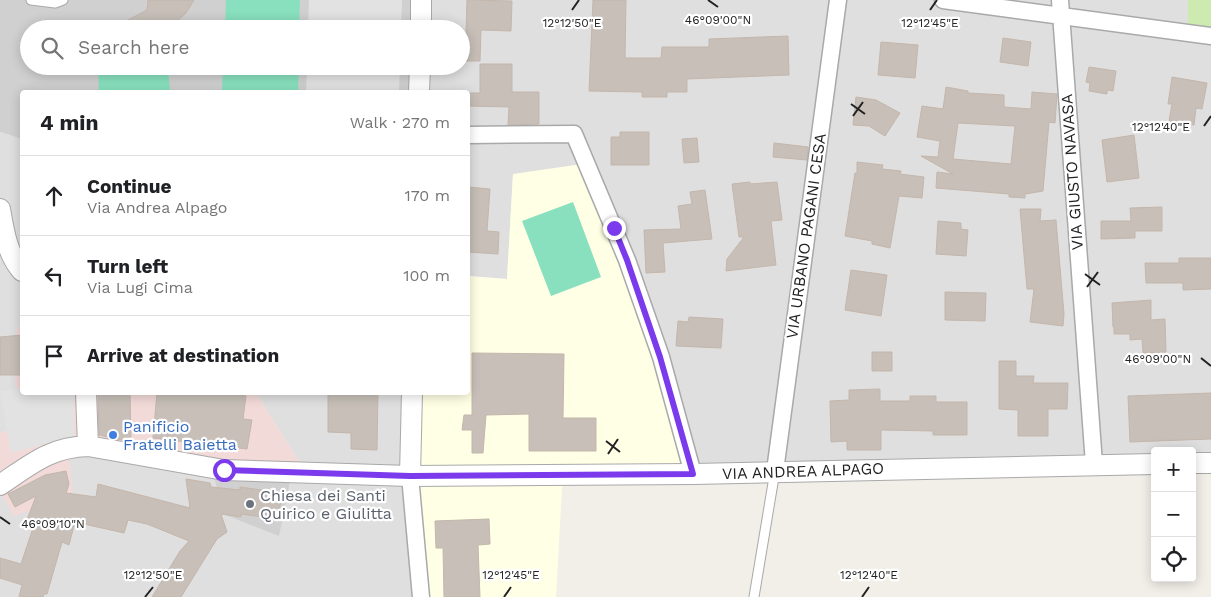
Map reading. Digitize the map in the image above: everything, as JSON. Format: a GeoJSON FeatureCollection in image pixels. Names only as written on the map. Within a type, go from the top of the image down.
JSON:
{"type":"FeatureCollection","features":[{"type":"Feature","properties":{"kind":"street"},"geometry":{"type":"LineString","coordinates":[[421,0],[421,20]]}},
{"type":"Feature","properties":{"kind":"street","name":"VIA URBANO PAGANI CESA"},"geometry":{"type":"LineString","coordinates":[[775,471],[838,0]]}},
{"type":"Feature","properties":{"kind":"street"},"geometry":{"type":"LineString","coordinates":[[943,0],[1060,8],[1211,36]]}},
{"type":"Feature","properties":{"kind":"street","name":"VIA GIUSTO NAVASA"},"geometry":{"type":"LineString","coordinates":[[1060,8],[1094,464]]}},
{"type":"Feature","properties":{"kind":"street"},"geometry":{"type":"LineString","coordinates":[[419,90],[420,75]]}},
{"type":"Feature","properties":{"kind":"street"},"geometry":{"type":"LineString","coordinates":[[470,135],[574,134],[627,260],[660,357],[693,474]]}},
{"type":"Feature","properties":{"kind":"street"},"geometry":{"type":"LineString","coordinates":[[0,210],[11,255],[20,268]]}},
{"type":"Feature","properties":{"kind":"street"},"geometry":{"type":"LineString","coordinates":[[86,395],[88,446]]}},
{"type":"Feature","properties":{"kind":"street"},"geometry":{"type":"LineString","coordinates":[[412,395],[410,476],[421,597]]}},
{"type":"Feature","properties":{"kind":"street","name":"VIA ANDREA ALPAGO"},"geometry":{"type":"LineString","coordinates":[[0,485],[55,451],[63,448],[88,446],[244,472],[410,476],[693,474],[1151,464]]}},
{"type":"Feature","properties":{"kind":"street"},"geometry":{"type":"LineString","coordinates":[[1196,463],[1211,463]]}},
{"type":"Feature","properties":{"kind":"lane"},"geometry":{"type":"LineString","coordinates":[[31,0],[55,3],[63,0]]}},
{"type":"Feature","properties":{"kind":"lane"},"geometry":{"type":"LineString","coordinates":[[754,597],[775,471]]}},
{"type":"Feature","properties":{"kind":"shaded area"},"geometry":{"type":"Polygon","coordinates":[[[0,0],[416,0],[415,20],[20,20],[20,75],[414,75],[414,90],[20,90],[20,138],[0,132],[0,0]]]}},
{"type":"Feature","properties":{"kind":"shaded area"},"geometry":{"type":"Polygon","coordinates":[[[309,0],[402,0],[401,20],[308,20],[309,0]]]}},
{"type":"Feature","properties":{"kind":"shaded area"},"geometry":{"type":"Polygon","coordinates":[[[416,0],[1188,0],[1188,28],[1211,31],[1211,459],[1196,459],[1196,447],[1151,447],[1151,460],[694,470],[513,174],[507,279],[470,276],[470,90],[414,90],[414,75],[470,75],[470,20],[415,20],[416,0]]]}},
{"type":"Feature","properties":{"kind":"shaded area"},"geometry":{"type":"Polygon","coordinates":[[[307,75],[400,75],[399,90],[306,90],[307,75]]]}},
{"type":"Feature","properties":{"kind":"shaded area"},"geometry":{"type":"Polygon","coordinates":[[[0,132],[20,138],[20,328],[17,327],[20,426],[0,433],[0,132]]]}},
{"type":"Feature","properties":{"kind":"shaded area"},"geometry":{"type":"Polygon","coordinates":[[[582,164],[694,470],[563,472],[556,597],[419,597],[407,395],[470,395],[470,276],[507,279],[513,174],[582,164]]]}},
{"type":"Feature","properties":{"kind":"shaded area"},"geometry":{"type":"Polygon","coordinates":[[[17,327],[20,328],[20,395],[257,395],[305,471],[92,451],[69,456],[73,496],[14,516],[0,491],[0,433],[20,426],[13,360],[17,327]]]}},
{"type":"Feature","properties":{"kind":"shaded area"},"geometry":{"type":"Polygon","coordinates":[[[20,388],[20,395],[74,395],[74,436],[11,453],[0,391],[20,388]]]}},
{"type":"Feature","properties":{"kind":"shaded area"},"geometry":{"type":"Polygon","coordinates":[[[257,395],[407,395],[419,597],[0,597],[0,491],[69,456],[92,451],[305,471],[257,395]]]}},
{"type":"Feature","properties":{"kind":"shaded area"},"geometry":{"type":"Polygon","coordinates":[[[292,471],[279,536],[223,514],[213,472],[292,471]]]}},
{"type":"Feature","properties":{"kind":"green space"},"geometry":{"type":"Polygon","coordinates":[[[226,0],[300,0],[299,20],[225,20],[226,0]]]}},
{"type":"Feature","properties":{"kind":"green space"},"geometry":{"type":"Polygon","coordinates":[[[1188,0],[1211,0],[1211,31],[1188,28],[1188,0]]]}},
{"type":"Feature","properties":{"kind":"green space"},"geometry":{"type":"Polygon","coordinates":[[[98,75],[169,75],[170,90],[99,90],[98,75]]]}},
{"type":"Feature","properties":{"kind":"green space"},"geometry":{"type":"Polygon","coordinates":[[[223,75],[299,75],[298,90],[222,90],[223,75]]]}},
{"type":"Feature","properties":{"kind":"green space"},"geometry":{"type":"Polygon","coordinates":[[[573,202],[601,277],[551,296],[522,221],[573,202]]]}},
{"type":"Feature","properties":{"kind":"building"},"geometry":{"type":"Polygon","coordinates":[[[148,0],[194,0],[186,13],[179,20],[128,20],[147,10],[148,0]]]}},
{"type":"Feature","properties":{"kind":"building"},"geometry":{"type":"Polygon","coordinates":[[[467,0],[512,1],[511,31],[481,30],[480,61],[470,61],[470,20],[466,20],[467,0]]]}},
{"type":"Feature","properties":{"kind":"building"},"geometry":{"type":"Polygon","coordinates":[[[593,0],[626,0],[625,58],[661,58],[662,47],[709,47],[709,39],[788,36],[789,75],[687,79],[687,92],[667,92],[667,97],[642,97],[642,92],[589,91],[593,0]]]}},
{"type":"Feature","properties":{"kind":"building"},"geometry":{"type":"Polygon","coordinates":[[[1003,38],[1031,42],[1028,66],[1000,62],[1003,38]]]}},
{"type":"Feature","properties":{"kind":"building"},"geometry":{"type":"Polygon","coordinates":[[[881,42],[918,45],[915,78],[878,75],[881,42]]]}},
{"type":"Feature","properties":{"kind":"building"},"geometry":{"type":"Polygon","coordinates":[[[480,64],[512,64],[512,92],[539,92],[539,124],[508,125],[509,107],[470,106],[470,93],[480,93],[480,64]]]}},
{"type":"Feature","properties":{"kind":"building"},"geometry":{"type":"Polygon","coordinates":[[[1089,67],[1116,71],[1113,91],[1107,90],[1107,94],[1089,91],[1090,83],[1086,82],[1089,67]]]}},
{"type":"Feature","properties":{"kind":"building"},"geometry":{"type":"Polygon","coordinates":[[[1172,77],[1207,83],[1202,109],[1196,108],[1194,125],[1169,121],[1172,104],[1168,104],[1172,77]]]}},
{"type":"Feature","properties":{"kind":"building"},"geometry":{"type":"Polygon","coordinates":[[[946,87],[968,91],[968,93],[1004,95],[1004,107],[1031,109],[1032,92],[1057,94],[1055,123],[1049,122],[1043,191],[1025,194],[1025,198],[1009,197],[1009,194],[936,188],[937,172],[953,174],[921,156],[938,157],[940,141],[917,137],[922,106],[943,109],[946,87]],[[958,123],[953,159],[1011,164],[1015,126],[958,123]]]}},
{"type":"Feature","properties":{"kind":"building"},"geometry":{"type":"Polygon","coordinates":[[[856,97],[876,100],[900,113],[885,136],[869,126],[853,125],[856,97]]]}},
{"type":"Feature","properties":{"kind":"building"},"geometry":{"type":"Polygon","coordinates":[[[620,132],[649,132],[649,165],[611,165],[611,137],[620,137],[620,132]]]}},
{"type":"Feature","properties":{"kind":"building"},"geometry":{"type":"Polygon","coordinates":[[[1134,135],[1139,178],[1107,182],[1102,140],[1134,135]]]}},
{"type":"Feature","properties":{"kind":"building"},"geometry":{"type":"Polygon","coordinates":[[[697,138],[699,162],[684,163],[682,139],[697,138]]]}},
{"type":"Feature","properties":{"kind":"building"},"geometry":{"type":"Polygon","coordinates":[[[774,143],[808,147],[807,160],[773,157],[774,143]]]}},
{"type":"Feature","properties":{"kind":"building"},"geometry":{"type":"Polygon","coordinates":[[[857,162],[883,165],[882,169],[901,171],[900,174],[924,177],[922,198],[899,196],[890,248],[872,244],[872,241],[845,236],[855,173],[857,173],[857,162]]]}},
{"type":"Feature","properties":{"kind":"building"},"geometry":{"type":"Polygon","coordinates":[[[750,182],[750,184],[777,182],[782,220],[771,221],[776,265],[726,271],[727,259],[744,237],[739,237],[732,184],[750,182]]]}},
{"type":"Feature","properties":{"kind":"building"},"geometry":{"type":"Polygon","coordinates":[[[470,187],[490,189],[487,231],[499,232],[498,254],[470,252],[470,187]]]}},
{"type":"Feature","properties":{"kind":"building"},"geometry":{"type":"Polygon","coordinates":[[[705,190],[712,239],[663,243],[665,272],[646,273],[644,230],[681,229],[678,206],[692,204],[690,192],[705,190]]]}},
{"type":"Feature","properties":{"kind":"building"},"geometry":{"type":"Polygon","coordinates":[[[1162,207],[1162,231],[1135,231],[1135,238],[1101,239],[1101,221],[1131,221],[1130,208],[1162,207]]]}},
{"type":"Feature","properties":{"kind":"building"},"geometry":{"type":"Polygon","coordinates":[[[1020,209],[1041,209],[1040,221],[1056,220],[1064,314],[1063,326],[1030,322],[1034,289],[1027,289],[1020,209]]]}},
{"type":"Feature","properties":{"kind":"building"},"geometry":{"type":"Polygon","coordinates":[[[938,221],[961,223],[961,229],[968,230],[966,256],[936,254],[938,221]]]}},
{"type":"Feature","properties":{"kind":"building"},"geometry":{"type":"Polygon","coordinates":[[[1179,258],[1211,258],[1211,289],[1183,290],[1183,283],[1146,283],[1145,263],[1179,263],[1179,258]]]}},
{"type":"Feature","properties":{"kind":"building"},"geometry":{"type":"Polygon","coordinates":[[[851,270],[887,275],[881,316],[845,310],[851,270]]]}},
{"type":"Feature","properties":{"kind":"building"},"geometry":{"type":"Polygon","coordinates":[[[945,292],[986,293],[985,321],[945,320],[945,292]]]}},
{"type":"Feature","properties":{"kind":"building"},"geometry":{"type":"Polygon","coordinates":[[[1151,300],[1151,320],[1165,319],[1166,352],[1143,353],[1142,339],[1130,340],[1130,334],[1114,334],[1112,303],[1151,300]]]}},
{"type":"Feature","properties":{"kind":"building"},"geometry":{"type":"Polygon","coordinates":[[[689,317],[723,319],[721,348],[676,346],[678,321],[688,322],[689,317]]]}},
{"type":"Feature","properties":{"kind":"building"},"geometry":{"type":"Polygon","coordinates":[[[20,335],[20,375],[0,375],[0,337],[20,335]]]}},
{"type":"Feature","properties":{"kind":"building"},"geometry":{"type":"Polygon","coordinates":[[[872,352],[892,352],[892,371],[872,371],[872,352]]]}},
{"type":"Feature","properties":{"kind":"building"},"geometry":{"type":"Polygon","coordinates":[[[472,353],[564,354],[563,418],[596,418],[596,451],[529,451],[529,414],[486,415],[483,453],[472,453],[472,430],[462,430],[464,415],[472,415],[472,353]]]}},
{"type":"Feature","properties":{"kind":"building"},"geometry":{"type":"Polygon","coordinates":[[[999,361],[1016,361],[1016,376],[1034,376],[1033,383],[1068,383],[1067,409],[1048,409],[1048,436],[1018,436],[1018,410],[999,409],[999,361]]]}},
{"type":"Feature","properties":{"kind":"building"},"geometry":{"type":"Polygon","coordinates":[[[880,389],[880,401],[910,401],[910,396],[936,396],[936,402],[967,402],[967,435],[933,435],[933,431],[881,430],[881,450],[847,450],[847,441],[831,442],[830,401],[849,400],[849,390],[880,389]]]}},
{"type":"Feature","properties":{"kind":"building"},"geometry":{"type":"Polygon","coordinates":[[[1211,393],[1211,439],[1130,442],[1128,396],[1211,393]]]}},
{"type":"Feature","properties":{"kind":"building"},"geometry":{"type":"Polygon","coordinates":[[[98,395],[130,395],[131,442],[99,435],[98,395]]]}},
{"type":"Feature","properties":{"kind":"building"},"geometry":{"type":"Polygon","coordinates":[[[157,395],[246,396],[243,419],[252,420],[247,449],[153,438],[157,395]]]}},
{"type":"Feature","properties":{"kind":"building"},"geometry":{"type":"Polygon","coordinates":[[[328,395],[378,395],[377,450],[351,449],[351,433],[328,432],[328,395]]]}},
{"type":"Feature","properties":{"kind":"building"},"geometry":{"type":"Polygon","coordinates":[[[66,471],[69,484],[66,493],[96,497],[98,484],[190,508],[186,479],[210,483],[211,487],[240,490],[240,487],[282,493],[278,519],[241,514],[241,517],[221,514],[227,532],[217,539],[181,597],[152,597],[180,551],[189,541],[147,524],[128,520],[124,533],[75,522],[69,545],[62,542],[47,594],[44,594],[43,597],[19,597],[22,585],[0,578],[0,558],[21,564],[33,528],[25,525],[36,496],[15,507],[8,494],[45,475],[66,471]]]}},
{"type":"Feature","properties":{"kind":"building"},"geometry":{"type":"Polygon","coordinates":[[[489,519],[490,544],[478,545],[480,597],[444,597],[443,548],[436,548],[435,521],[489,519]]]}},
{"type":"Feature","properties":{"kind":"place","name":"Panificio Fratelli Baietta"},"geometry":{"type":"Point","coordinates":[113,435]}},
{"type":"Feature","properties":{"kind":"place","name":"Chiesa dei Santi Quirico e Giulitta"},"geometry":{"type":"Point","coordinates":[250,504]}},
{"type":"Feature","properties":{"kind":"route"},"geometry":{"type":"LineString","coordinates":[[224,470],[410,476],[693,474],[660,357],[614,228]]}}]}
